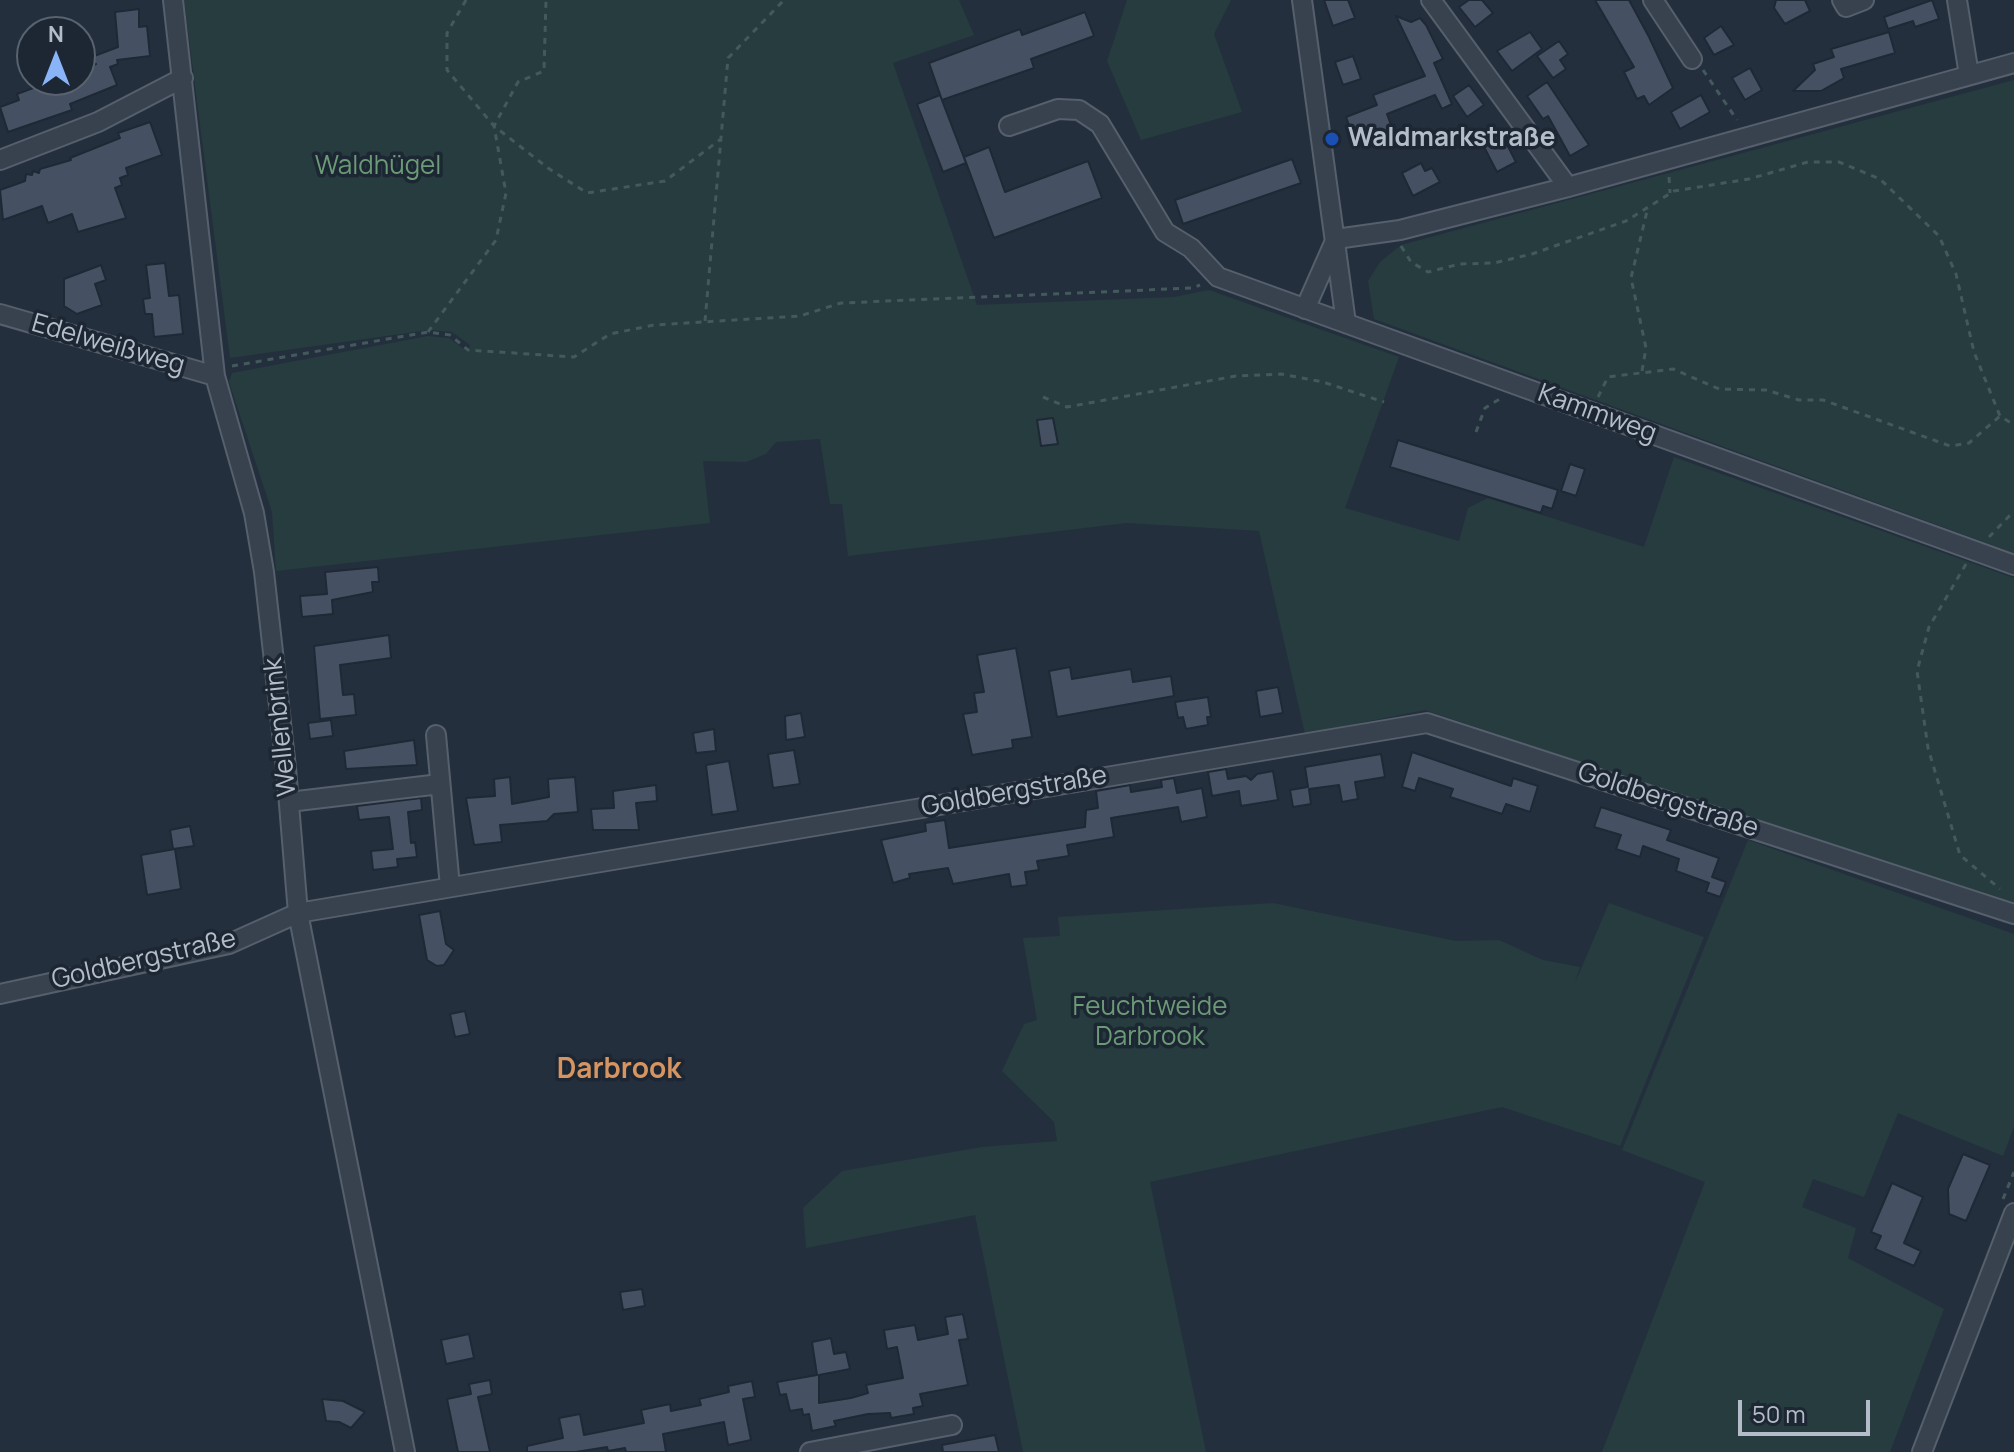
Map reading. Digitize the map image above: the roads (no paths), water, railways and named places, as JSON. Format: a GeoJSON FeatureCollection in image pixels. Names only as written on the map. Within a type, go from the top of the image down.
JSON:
{"type":"FeatureCollection","features":[{"type":"Feature","properties":{"kind":"street","name":"Wellenbrink"},"geometry":{"type":"LineString","coordinates":[[173,0],[215,376],[254,513],[289,802],[298,913],[405,1452]]}},
{"type":"Feature","properties":{"kind":"street"},"geometry":{"type":"LineString","coordinates":[[1302,0],[1346,323]]}},
{"type":"Feature","properties":{"kind":"street"},"geometry":{"type":"LineString","coordinates":[[1431,0],[1568,187]]}},
{"type":"Feature","properties":{"kind":"street"},"geometry":{"type":"LineString","coordinates":[[1653,0],[1692,59]]}},
{"type":"Feature","properties":{"kind":"street"},"geometry":{"type":"LineString","coordinates":[[1842,0],[1846,7],[1864,0]]}},
{"type":"Feature","properties":{"kind":"street"},"geometry":{"type":"LineString","coordinates":[[1957,0],[1969,75]]}},
{"type":"Feature","properties":{"kind":"street"},"geometry":{"type":"LineString","coordinates":[[1336,239],[1392,231],[1568,187],[2014,63]]}},
{"type":"Feature","properties":{"kind":"street"},"geometry":{"type":"LineString","coordinates":[[0,160],[98,122],[183,78]]}},
{"type":"Feature","properties":{"kind":"street","name":"Kammweg"},"geometry":{"type":"LineString","coordinates":[[1009,126],[1058,109],[1079,110],[1100,124],[1165,232],[1191,248],[1218,277],[2014,565]]}},
{"type":"Feature","properties":{"kind":"street"},"geometry":{"type":"LineString","coordinates":[[1305,309],[1336,239]]}},
{"type":"Feature","properties":{"kind":"street","name":"Edelweißweg"},"geometry":{"type":"LineString","coordinates":[[0,314],[215,376]]}},
{"type":"Feature","properties":{"kind":"street","name":"Goldbergstraße"},"geometry":{"type":"LineString","coordinates":[[0,994],[229,944],[298,913],[1427,723],[2014,914]]}},
{"type":"Feature","properties":{"kind":"street"},"geometry":{"type":"LineString","coordinates":[[436,735],[450,887]]}},
{"type":"Feature","properties":{"kind":"street"},"geometry":{"type":"LineString","coordinates":[[289,802],[440,784]]}},
{"type":"Feature","properties":{"kind":"street"},"geometry":{"type":"LineString","coordinates":[[1922,1452],[2014,1213]]}},
{"type":"Feature","properties":{"kind":"street"},"geometry":{"type":"LineString","coordinates":[[810,1452],[952,1425]]}},
{"type":"Feature","properties":{"kind":"place","name":"Waldmarkstraße"},"geometry":{"type":"Point","coordinates":[1332,139]}},
{"type":"Feature","properties":{"kind":"district","name":"Darbrook"},"geometry":{"type":"Point","coordinates":[619,1070]}},
{"type":"Feature","properties":{"kind":"park label","name":"Waldhügel"},"geometry":{"type":"Point","coordinates":[378,167]}},
{"type":"Feature","properties":{"kind":"park label","name":"Feuchtweide Darbrook"},"geometry":{"type":"Point","coordinates":[1150,1023]}}]}
